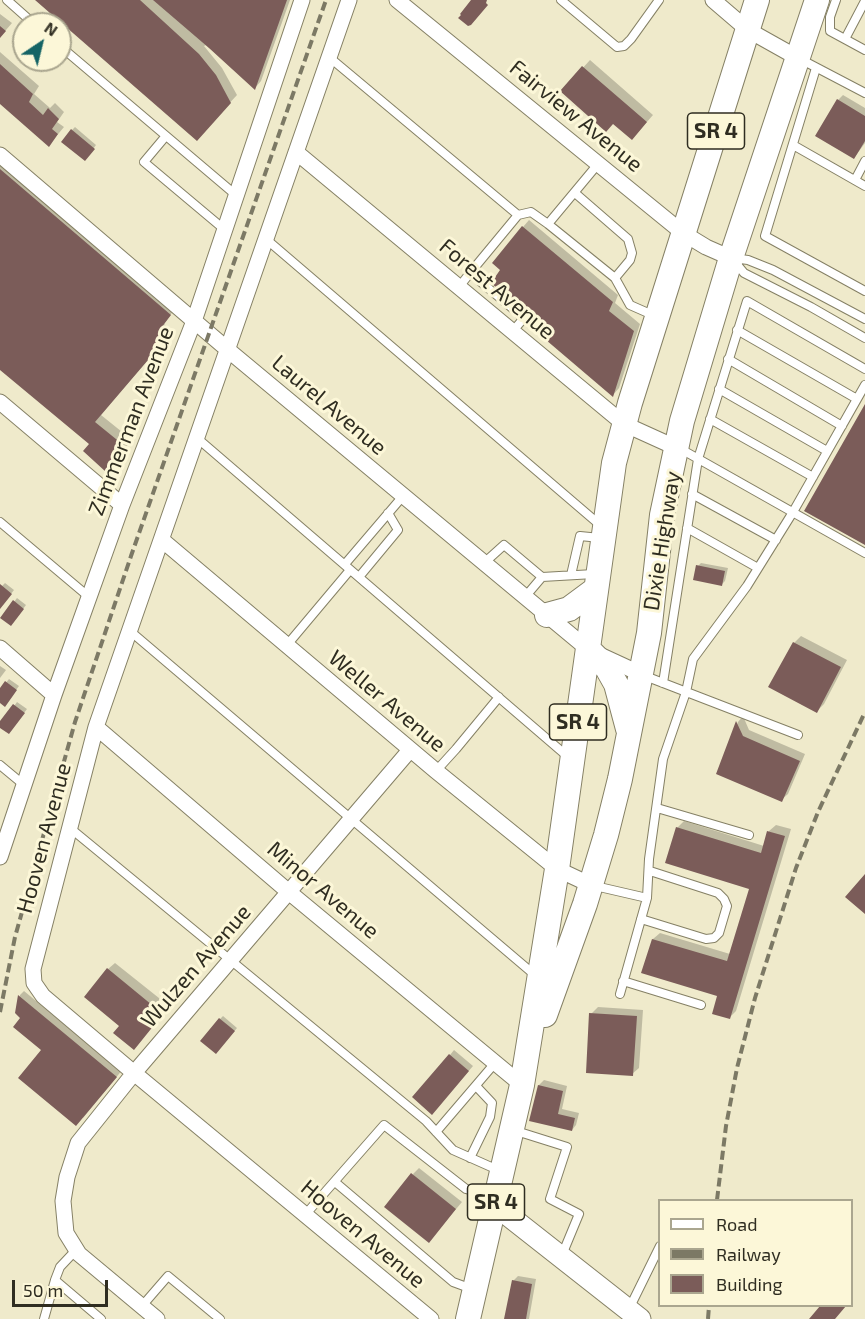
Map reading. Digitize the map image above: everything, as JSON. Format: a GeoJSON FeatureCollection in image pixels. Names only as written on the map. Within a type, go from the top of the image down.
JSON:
{"type":"FeatureCollection","features":[{"type":"Feature","properties":{"kind":"main road","name":"Dixie Highway"},"geometry":{"type":"LineString","coordinates":[[468,1319],[522,1085],[573,760],[614,463],[657,317],[757,0]]}},
{"type":"Feature","properties":{"kind":"main road","name":"Dixie Highway"},"geometry":{"type":"LineString","coordinates":[[522,1085],[591,885],[606,835],[629,733],[652,679],[649,633],[662,515],[688,454],[682,420],[731,258],[807,63],[821,1]]}},
{"type":"Feature","properties":{"kind":"main road"},"geometry":{"type":"LineString","coordinates":[[547,615],[569,609],[597,582]]}},
{"type":"Feature","properties":{"kind":"main road"},"geometry":{"type":"LineString","coordinates":[[589,650],[607,668],[616,684],[629,733]]}},
{"type":"Feature","properties":{"kind":"street","name":"Zimmerman Avenue"},"geometry":{"type":"LineString","coordinates":[[0,857],[54,695],[122,505],[194,321],[302,0]]}},
{"type":"Feature","properties":{"kind":"street"},"geometry":{"type":"LineString","coordinates":[[228,350],[349,0]]}},
{"type":"Feature","properties":{"kind":"street","name":"Fairview Avenue"},"geometry":{"type":"LineString","coordinates":[[397,0],[683,233],[731,258]]}},
{"type":"Feature","properties":{"kind":"street"},"geometry":{"type":"LineString","coordinates":[[713,0],[748,30],[807,63]]}},
{"type":"Feature","properties":{"kind":"street","name":"Forest Avenue"},"geometry":{"type":"LineString","coordinates":[[296,152],[624,424],[688,454]]}},
{"type":"Feature","properties":{"kind":"street","name":"Laurel Avenue"},"geometry":{"type":"LineString","coordinates":[[0,155],[228,350],[589,650],[652,679]]}},
{"type":"Feature","properties":{"kind":"street","name":"Hooven Avenue"},"geometry":{"type":"LineString","coordinates":[[228,350],[96,727],[33,969],[34,983],[43,996],[431,1319]]}},
{"type":"Feature","properties":{"kind":"street"},"geometry":{"type":"LineString","coordinates":[[0,402],[122,505]]}},
{"type":"Feature","properties":{"kind":"street","name":"Weller Avenue"},"geometry":{"type":"LineString","coordinates":[[162,540],[436,771],[557,868],[591,885]]}},
{"type":"Feature","properties":{"kind":"street"},"geometry":{"type":"LineString","coordinates":[[0,648],[54,695]]}},
{"type":"Feature","properties":{"kind":"street","name":"Minor Avenue"},"geometry":{"type":"LineString","coordinates":[[96,727],[116,741],[290,893],[522,1085]]}},
{"type":"Feature","properties":{"kind":"street","name":"Wulzen Avenue"},"geometry":{"type":"LineString","coordinates":[[76,1250],[66,1233],[63,1200],[67,1177],[78,1143],[134,1073],[410,750]]}},
{"type":"Feature","properties":{"kind":"street"},"geometry":{"type":"LineString","coordinates":[[495,1205],[634,1316]]}},
{"type":"Feature","properties":{"kind":"street"},"geometry":{"type":"LineString","coordinates":[[76,1250],[157,1319]]}},
{"type":"Feature","properties":{"kind":"lane"},"geometry":{"type":"LineString","coordinates":[[7,0],[20,12]]}},
{"type":"Feature","properties":{"kind":"lane"},"geometry":{"type":"LineString","coordinates":[[561,0],[617,48],[624,46],[631,39],[659,0]]}},
{"type":"Feature","properties":{"kind":"lane"},"geometry":{"type":"LineString","coordinates":[[821,1],[830,17],[830,31],[865,50]]}},
{"type":"Feature","properties":{"kind":"lane"},"geometry":{"type":"LineString","coordinates":[[845,39],[865,1]]}},
{"type":"Feature","properties":{"kind":"lane"},"geometry":{"type":"LineString","coordinates":[[72,56],[237,196]]}},
{"type":"Feature","properties":{"kind":"lane"},"geometry":{"type":"LineString","coordinates":[[329,57],[518,215]]}},
{"type":"Feature","properties":{"kind":"lane"},"geometry":{"type":"LineString","coordinates":[[865,93],[807,63],[792,145],[765,236],[865,291]]}},
{"type":"Feature","properties":{"kind":"lane"},"geometry":{"type":"LineString","coordinates":[[165,136],[144,162],[225,230]]}},
{"type":"Feature","properties":{"kind":"lane"},"geometry":{"type":"LineString","coordinates":[[792,145],[865,186]]}},
{"type":"Feature","properties":{"kind":"lane"},"geometry":{"type":"LineString","coordinates":[[855,180],[865,161]]}},
{"type":"Feature","properties":{"kind":"lane"},"geometry":{"type":"LineString","coordinates":[[549,224],[598,164]]}},
{"type":"Feature","properties":{"kind":"lane"},"geometry":{"type":"LineString","coordinates":[[575,193],[628,239],[632,247],[630,260],[615,278]]}},
{"type":"Feature","properties":{"kind":"lane"},"geometry":{"type":"LineString","coordinates":[[459,287],[518,215],[531,212],[615,278],[630,305],[657,317]]}},
{"type":"Feature","properties":{"kind":"lane"},"geometry":{"type":"LineString","coordinates":[[266,239],[604,534]]}},
{"type":"Feature","properties":{"kind":"lane"},"geometry":{"type":"LineString","coordinates":[[731,258],[748,260],[773,270],[865,319]]}},
{"type":"Feature","properties":{"kind":"lane"},"geometry":{"type":"LineString","coordinates":[[731,258],[744,273],[865,338]]}},
{"type":"Feature","properties":{"kind":"lane"},"geometry":{"type":"LineString","coordinates":[[470,273],[524,318],[512,332]]}},
{"type":"Feature","properties":{"kind":"lane"},"geometry":{"type":"LineString","coordinates":[[811,307],[818,294]]}},
{"type":"Feature","properties":{"kind":"lane"},"geometry":{"type":"LineString","coordinates":[[798,735],[652,679],[687,528],[692,494],[688,454],[710,418],[747,300],[865,369]]}},
{"type":"Feature","properties":{"kind":"lane"},"geometry":{"type":"LineString","coordinates":[[737,330],[857,399]]}},
{"type":"Feature","properties":{"kind":"lane"},"geometry":{"type":"LineString","coordinates":[[728,359],[842,426]]}},
{"type":"Feature","properties":{"kind":"lane"},"geometry":{"type":"LineString","coordinates":[[620,994],[647,898],[649,859],[663,759],[686,692],[693,659],[776,540],[865,385]]}},
{"type":"Feature","properties":{"kind":"lane"},"geometry":{"type":"LineString","coordinates":[[719,389],[827,451]]}},
{"type":"Feature","properties":{"kind":"lane"},"geometry":{"type":"LineString","coordinates":[[710,418],[813,477]]}},
{"type":"Feature","properties":{"kind":"lane"},"geometry":{"type":"LineString","coordinates":[[197,438],[573,760]]}},
{"type":"Feature","properties":{"kind":"lane"},"geometry":{"type":"LineString","coordinates":[[688,454],[865,553]]}},
{"type":"Feature","properties":{"kind":"lane"},"geometry":{"type":"LineString","coordinates":[[692,494],[776,540]]}},
{"type":"Feature","properties":{"kind":"lane"},"geometry":{"type":"LineString","coordinates":[[287,645],[403,496]]}},
{"type":"Feature","properties":{"kind":"lane"},"geometry":{"type":"LineString","coordinates":[[359,577],[398,530],[388,513]]}},
{"type":"Feature","properties":{"kind":"lane"},"geometry":{"type":"LineString","coordinates":[[0,522],[89,597]]}},
{"type":"Feature","properties":{"kind":"lane"},"geometry":{"type":"LineString","coordinates":[[687,528],[758,568]]}},
{"type":"Feature","properties":{"kind":"lane"},"geometry":{"type":"LineString","coordinates":[[571,576],[580,536],[604,534]]}},
{"type":"Feature","properties":{"kind":"lane"},"geometry":{"type":"LineString","coordinates":[[484,563],[504,545],[542,577],[571,576],[597,582]]}},
{"type":"Feature","properties":{"kind":"lane"},"geometry":{"type":"LineString","coordinates":[[525,597],[542,577]]}},
{"type":"Feature","properties":{"kind":"lane"},"geometry":{"type":"LineString","coordinates":[[130,631],[539,979]]}},
{"type":"Feature","properties":{"kind":"lane"},"geometry":{"type":"LineString","coordinates":[[436,771],[499,697]]}},
{"type":"Feature","properties":{"kind":"lane"},"geometry":{"type":"LineString","coordinates":[[0,765],[24,785]]}},
{"type":"Feature","properties":{"kind":"lane"},"geometry":{"type":"LineString","coordinates":[[657,808],[749,835]]}},
{"type":"Feature","properties":{"kind":"lane"},"geometry":{"type":"LineString","coordinates":[[70,828],[426,1121],[453,1150],[503,1172]]}},
{"type":"Feature","properties":{"kind":"lane"},"geometry":{"type":"LineString","coordinates":[[641,919],[706,939],[714,938],[719,933],[727,906],[717,892],[650,871]]}},
{"type":"Feature","properties":{"kind":"lane"},"geometry":{"type":"LineString","coordinates":[[591,885],[647,898]]}},
{"type":"Feature","properties":{"kind":"lane"},"geometry":{"type":"LineString","coordinates":[[623,981],[701,1005]]}},
{"type":"Feature","properties":{"kind":"lane"},"geometry":{"type":"LineString","coordinates":[[436,1132],[495,1063]]}},
{"type":"Feature","properties":{"kind":"lane"},"geometry":{"type":"LineString","coordinates":[[470,1158],[490,1117],[492,1102],[476,1086]]}},
{"type":"Feature","properties":{"kind":"lane"},"geometry":{"type":"LineString","coordinates":[[306,1215],[384,1125],[466,1189],[483,1194],[495,1205]]}},
{"type":"Feature","properties":{"kind":"lane"},"geometry":{"type":"LineString","coordinates":[[512,1130],[567,1147],[550,1199],[579,1214],[561,1257]]}},
{"type":"Feature","properties":{"kind":"lane"},"geometry":{"type":"LineString","coordinates":[[335,1182],[453,1282],[475,1290]]}},
{"type":"Feature","properties":{"kind":"lane"},"geometry":{"type":"LineString","coordinates":[[44,1319],[60,1267],[76,1250]]}},
{"type":"Feature","properties":{"kind":"lane"},"geometry":{"type":"LineString","coordinates":[[634,1316],[658,1251]]}},
{"type":"Feature","properties":{"kind":"lane"},"geometry":{"type":"LineString","coordinates":[[142,1306],[168,1276],[220,1319]]}},
{"type":"Feature","properties":{"kind":"lane"},"geometry":{"type":"LineString","coordinates":[[55,1280],[101,1319]]}},
{"type":"Feature","properties":{"kind":"building"},"geometry":{"type":"Polygon","coordinates":[[[35,0],[140,0],[199,54],[216,75],[231,103],[197,141],[72,32],[72,12],[49,12],[35,0]]]}},
{"type":"Feature","properties":{"kind":"building"},"geometry":{"type":"Polygon","coordinates":[[[153,0],[287,0],[255,90],[209,48],[153,0]]]}},
{"type":"Feature","properties":{"kind":"building"},"geometry":{"type":"Polygon","coordinates":[[[471,0],[487,0],[488,5],[468,26],[458,18],[471,0]]]}},
{"type":"Feature","properties":{"kind":"building"},"geometry":{"type":"Polygon","coordinates":[[[0,26],[6,31],[0,38],[0,26]]]}},
{"type":"Feature","properties":{"kind":"building"},"geometry":{"type":"Polygon","coordinates":[[[0,64],[33,94],[29,102],[43,115],[48,108],[59,119],[52,129],[58,134],[49,147],[0,104],[0,64]]]}},
{"type":"Feature","properties":{"kind":"building"},"geometry":{"type":"Polygon","coordinates":[[[582,66],[647,122],[632,140],[613,124],[606,132],[560,91],[582,66]]]}},
{"type":"Feature","properties":{"kind":"building"},"geometry":{"type":"Polygon","coordinates":[[[837,99],[865,116],[865,141],[854,159],[815,136],[837,99]]]}},
{"type":"Feature","properties":{"kind":"building"},"geometry":{"type":"Polygon","coordinates":[[[71,129],[95,149],[85,161],[61,142],[71,129]]]}},
{"type":"Feature","properties":{"kind":"building"},"geometry":{"type":"Polygon","coordinates":[[[0,169],[171,315],[158,332],[166,339],[95,422],[127,448],[106,472],[83,451],[89,444],[0,370],[0,169]]]}},
{"type":"Feature","properties":{"kind":"building"},"geometry":{"type":"Polygon","coordinates":[[[522,226],[613,302],[609,311],[634,331],[613,397],[539,334],[544,328],[491,283],[500,270],[492,263],[522,226]]]}},
{"type":"Feature","properties":{"kind":"building"},"geometry":{"type":"Polygon","coordinates":[[[865,404],[865,545],[804,511],[865,404]]]}},
{"type":"Feature","properties":{"kind":"building"},"geometry":{"type":"Polygon","coordinates":[[[696,565],[725,571],[722,586],[693,580],[696,565]]]}},
{"type":"Feature","properties":{"kind":"building"},"geometry":{"type":"Polygon","coordinates":[[[0,584],[12,594],[0,609],[0,584]]]}},
{"type":"Feature","properties":{"kind":"building"},"geometry":{"type":"Polygon","coordinates":[[[13,600],[24,609],[11,626],[0,618],[13,600]]]}},
{"type":"Feature","properties":{"kind":"building"},"geometry":{"type":"Polygon","coordinates":[[[793,642],[841,667],[817,713],[768,687],[793,642]]]}},
{"type":"Feature","properties":{"kind":"building"},"geometry":{"type":"Polygon","coordinates":[[[5,681],[17,690],[5,707],[0,703],[0,688],[5,681]]]}},
{"type":"Feature","properties":{"kind":"building"},"geometry":{"type":"Polygon","coordinates":[[[13,704],[25,713],[9,734],[0,728],[0,721],[13,704]]]}},
{"type":"Feature","properties":{"kind":"building"},"geometry":{"type":"Polygon","coordinates":[[[736,721],[743,736],[800,761],[782,802],[716,774],[736,721]]]}},
{"type":"Feature","properties":{"kind":"building"},"geometry":{"type":"Polygon","coordinates":[[[676,827],[761,853],[767,831],[785,836],[730,1019],[712,1014],[717,996],[641,973],[652,939],[727,961],[749,889],[665,863],[676,827]]]}},
{"type":"Feature","properties":{"kind":"building"},"geometry":{"type":"Polygon","coordinates":[[[865,874],[865,914],[845,897],[865,874]]]}},
{"type":"Feature","properties":{"kind":"building"},"geometry":{"type":"Polygon","coordinates":[[[107,968],[163,1014],[134,1050],[113,1033],[119,1026],[84,997],[107,968]]]}},
{"type":"Feature","properties":{"kind":"building"},"geometry":{"type":"Polygon","coordinates":[[[18,995],[117,1077],[76,1126],[18,1078],[41,1050],[13,1027],[20,1018],[15,1013],[18,995]]]}},
{"type":"Feature","properties":{"kind":"building"},"geometry":{"type":"Polygon","coordinates":[[[589,1013],[637,1016],[633,1076],[586,1073],[589,1013]]]}},
{"type":"Feature","properties":{"kind":"building"},"geometry":{"type":"Polygon","coordinates":[[[219,1018],[235,1031],[216,1054],[200,1041],[219,1018]]]}},
{"type":"Feature","properties":{"kind":"building"},"geometry":{"type":"Polygon","coordinates":[[[449,1054],[469,1071],[432,1115],[412,1097],[449,1054]]]}},
{"type":"Feature","properties":{"kind":"building"},"geometry":{"type":"Polygon","coordinates":[[[538,1085],[563,1091],[558,1114],[575,1118],[572,1131],[529,1121],[538,1085]]]}},
{"type":"Feature","properties":{"kind":"building"},"geometry":{"type":"Polygon","coordinates":[[[411,1173],[456,1209],[429,1243],[384,1207],[411,1173]]]}},
{"type":"Feature","properties":{"kind":"building"},"geometry":{"type":"Polygon","coordinates":[[[512,1280],[532,1284],[526,1319],[504,1319],[512,1280]]]}},
{"type":"Feature","properties":{"kind":"building"},"geometry":{"type":"Polygon","coordinates":[[[819,1307],[845,1307],[835,1319],[809,1319],[819,1307]]]}},
{"type":"Feature","properties":{"kind":"railway"},"geometry":{"type":"LineString","coordinates":[[0,1012],[15,937],[75,722],[326,0]]}},
{"type":"Feature","properties":{"kind":"railway"},"geometry":{"type":"LineString","coordinates":[[717,1199],[726,1126],[737,1068],[755,998],[796,868],[818,812],[865,712]]}},
{"type":"Feature","properties":{"kind":"railway"},"geometry":{"type":"LineString","coordinates":[[708,1319],[709,1307]]}}]}
